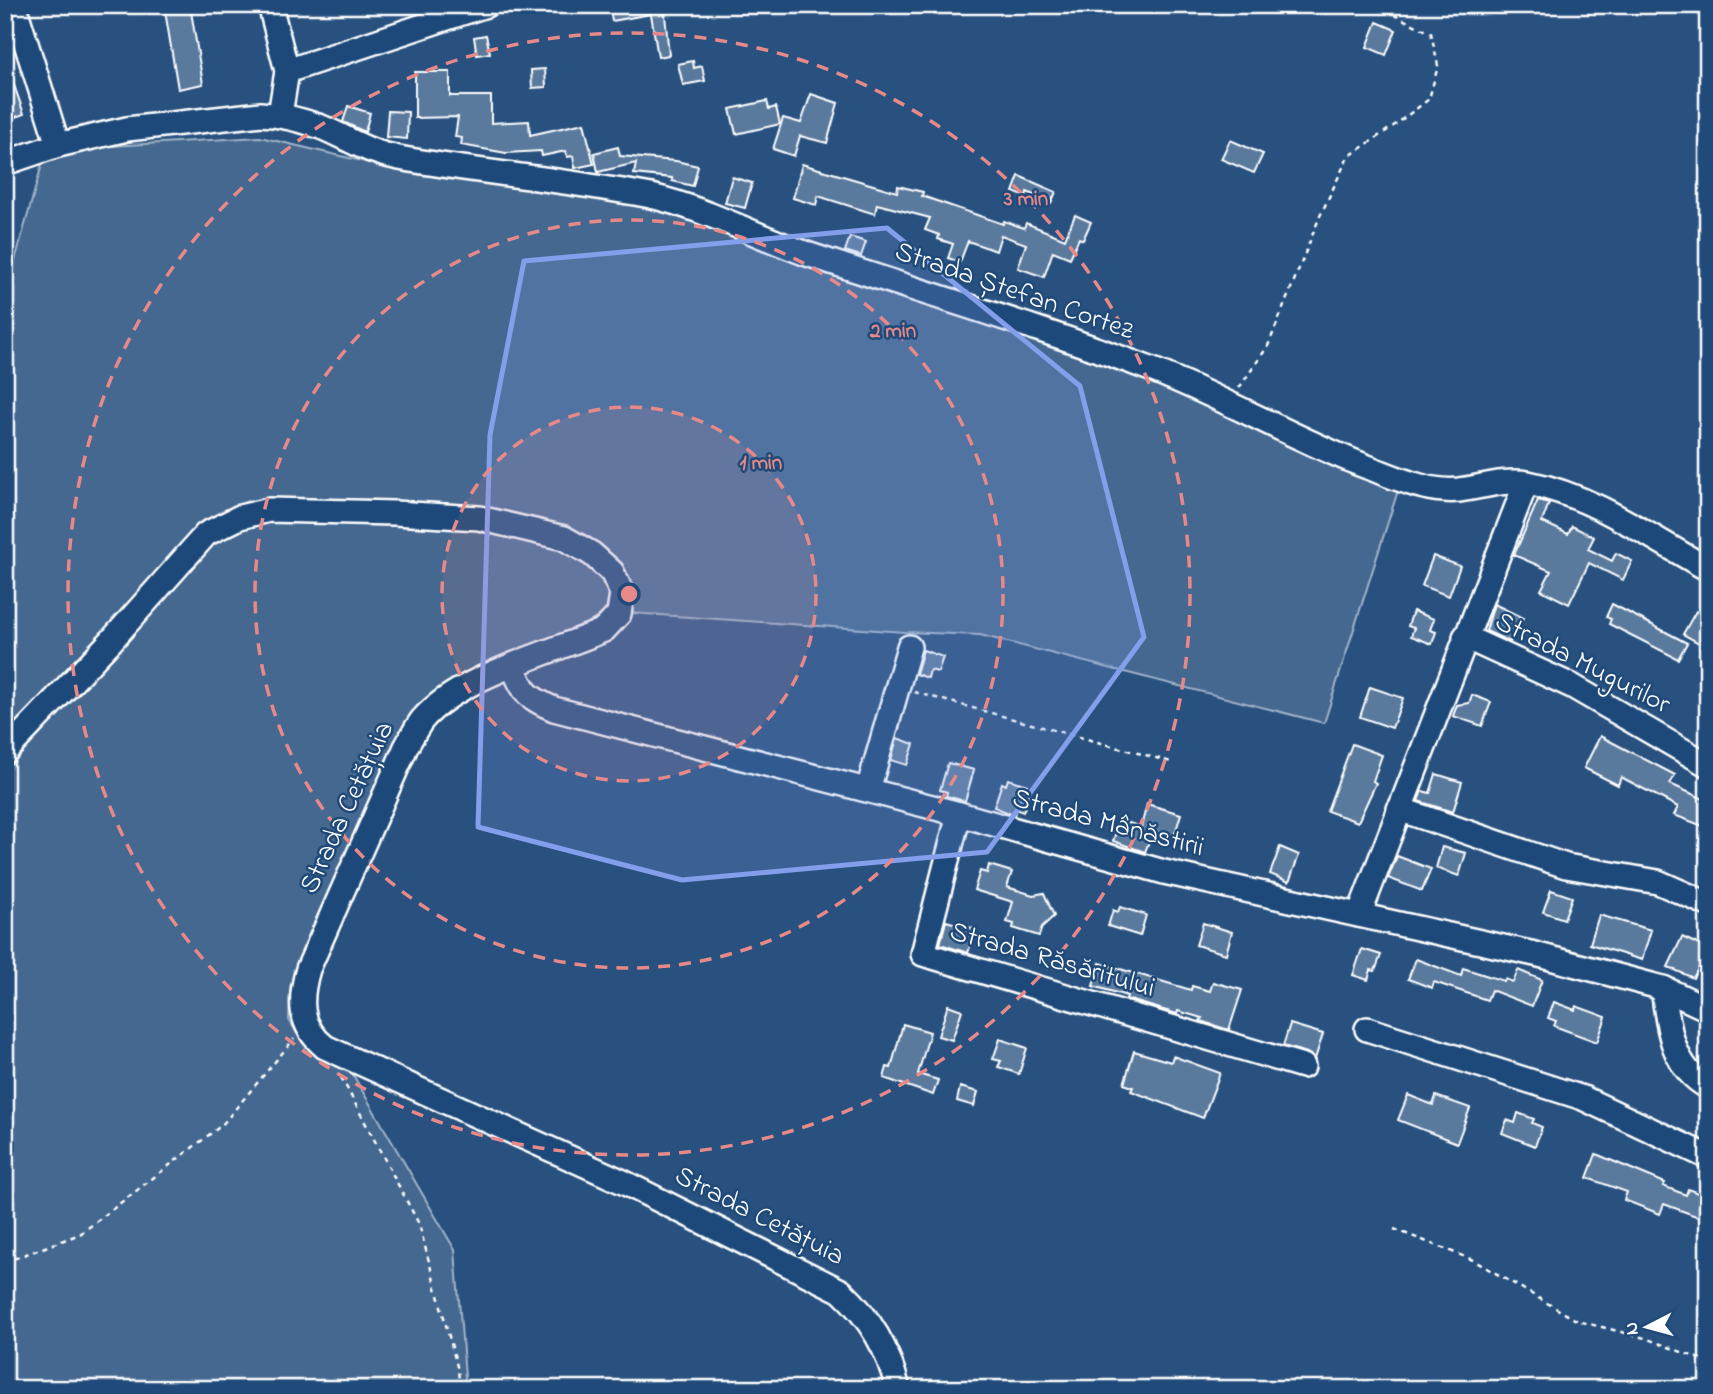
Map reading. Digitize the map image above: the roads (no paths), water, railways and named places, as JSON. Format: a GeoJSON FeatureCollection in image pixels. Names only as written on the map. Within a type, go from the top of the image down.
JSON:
{"type":"FeatureCollection","features":[{"type":"Feature","properties":{"kind":"street"},"geometry":{"type":"LineString","coordinates":[[14,5],[58,145]]}},
{"type":"Feature","properties":{"kind":"street"},"geometry":{"type":"LineString","coordinates":[[270,5],[287,71],[279,115]]}},
{"type":"Feature","properties":{"kind":"street"},"geometry":{"type":"LineString","coordinates":[[287,71],[486,5]]}},
{"type":"Feature","properties":{"kind":"street","name":"Strada Ștefan Cortez"},"geometry":{"type":"LineString","coordinates":[[5,163],[58,145],[127,129],[261,114],[279,115],[321,127],[355,145],[382,155],[651,196],[719,218],[804,253],[1130,362],[1230,402],[1366,467],[1426,488],[1458,490],[1510,482],[1567,493],[1603,510],[1708,569]]}},
{"type":"Feature","properties":{"kind":"street"},"geometry":{"type":"LineString","coordinates":[[1359,915],[1526,483]]}},
{"type":"Feature","properties":{"kind":"street","name":"Strada Cetățuia"},"geometry":{"type":"LineString","coordinates":[[5,752],[111,641],[206,534],[240,517],[269,510],[479,517],[564,538],[592,554],[612,572],[622,593],[619,614],[604,630],[457,691],[422,720],[406,747],[308,970],[303,985],[302,1003],[306,1024],[313,1037],[326,1047],[623,1182],[841,1292],[868,1319],[880,1338],[898,1389]]}},
{"type":"Feature","properties":{"kind":"street","name":"Strada Mugurilor"},"geometry":{"type":"LineString","coordinates":[[1465,637],[1572,686],[1708,765]]}},
{"type":"Feature","properties":{"kind":"street"},"geometry":{"type":"LineString","coordinates":[[868,790],[909,647]]}},
{"type":"Feature","properties":{"kind":"street","name":"Strada Mânăstirii"},"geometry":{"type":"LineString","coordinates":[[513,666],[521,687],[532,699],[554,709],[959,814],[1164,872],[1535,954],[1663,988],[1708,1009]]}},
{"type":"Feature","properties":{"kind":"street"},"geometry":{"type":"LineString","coordinates":[[1399,809],[1566,866],[1658,882],[1708,904]]}},
{"type":"Feature","properties":{"kind":"street","name":"Strada Răsăritului"},"geometry":{"type":"LineString","coordinates":[[959,814],[923,954],[1303,1066]]}},
{"type":"Feature","properties":{"kind":"street"},"geometry":{"type":"LineString","coordinates":[[1663,988],[1672,1041],[1679,1058],[1688,1070],[1708,1087]]}},
{"type":"Feature","properties":{"kind":"street"},"geometry":{"type":"LineString","coordinates":[[1367,1029],[1583,1098],[1708,1157]]}}]}
